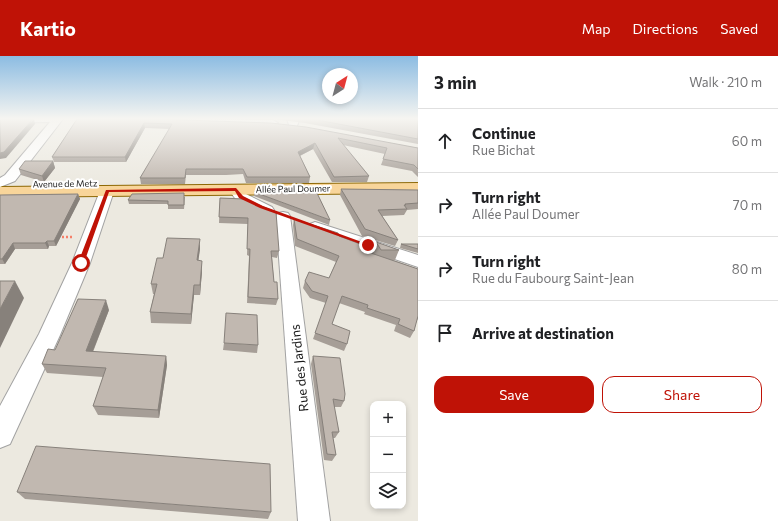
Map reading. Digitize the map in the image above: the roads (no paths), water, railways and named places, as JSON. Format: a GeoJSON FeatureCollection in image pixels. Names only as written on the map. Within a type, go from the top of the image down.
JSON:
{"type":"FeatureCollection","features":[{"type":"Feature","properties":{"kind":"main road","name":"Avenue de Metz"},"geometry":{"type":"LineString","coordinates":[[0,184],[418,180]]}},
{"type":"Feature","properties":{"kind":"main road","name":"Allée Paul Doumer"},"geometry":{"type":"LineString","coordinates":[[0,192],[418,188]]}},
{"type":"Feature","properties":{"kind":"street"},"geometry":{"type":"LineString","coordinates":[[0,184],[10,178],[40,141]]}},
{"type":"Feature","properties":{"kind":"street"},"geometry":{"type":"LineString","coordinates":[[236,190],[241,197],[249,202],[295,220],[418,262]]}},
{"type":"Feature","properties":{"kind":"street"},"geometry":{"type":"LineString","coordinates":[[0,434],[49,335],[81,263],[107,191]]}},
{"type":"Feature","properties":{"kind":"street","name":"Rue des Jardins"},"geometry":{"type":"LineString","coordinates":[[295,220],[314,521]]}}]}
